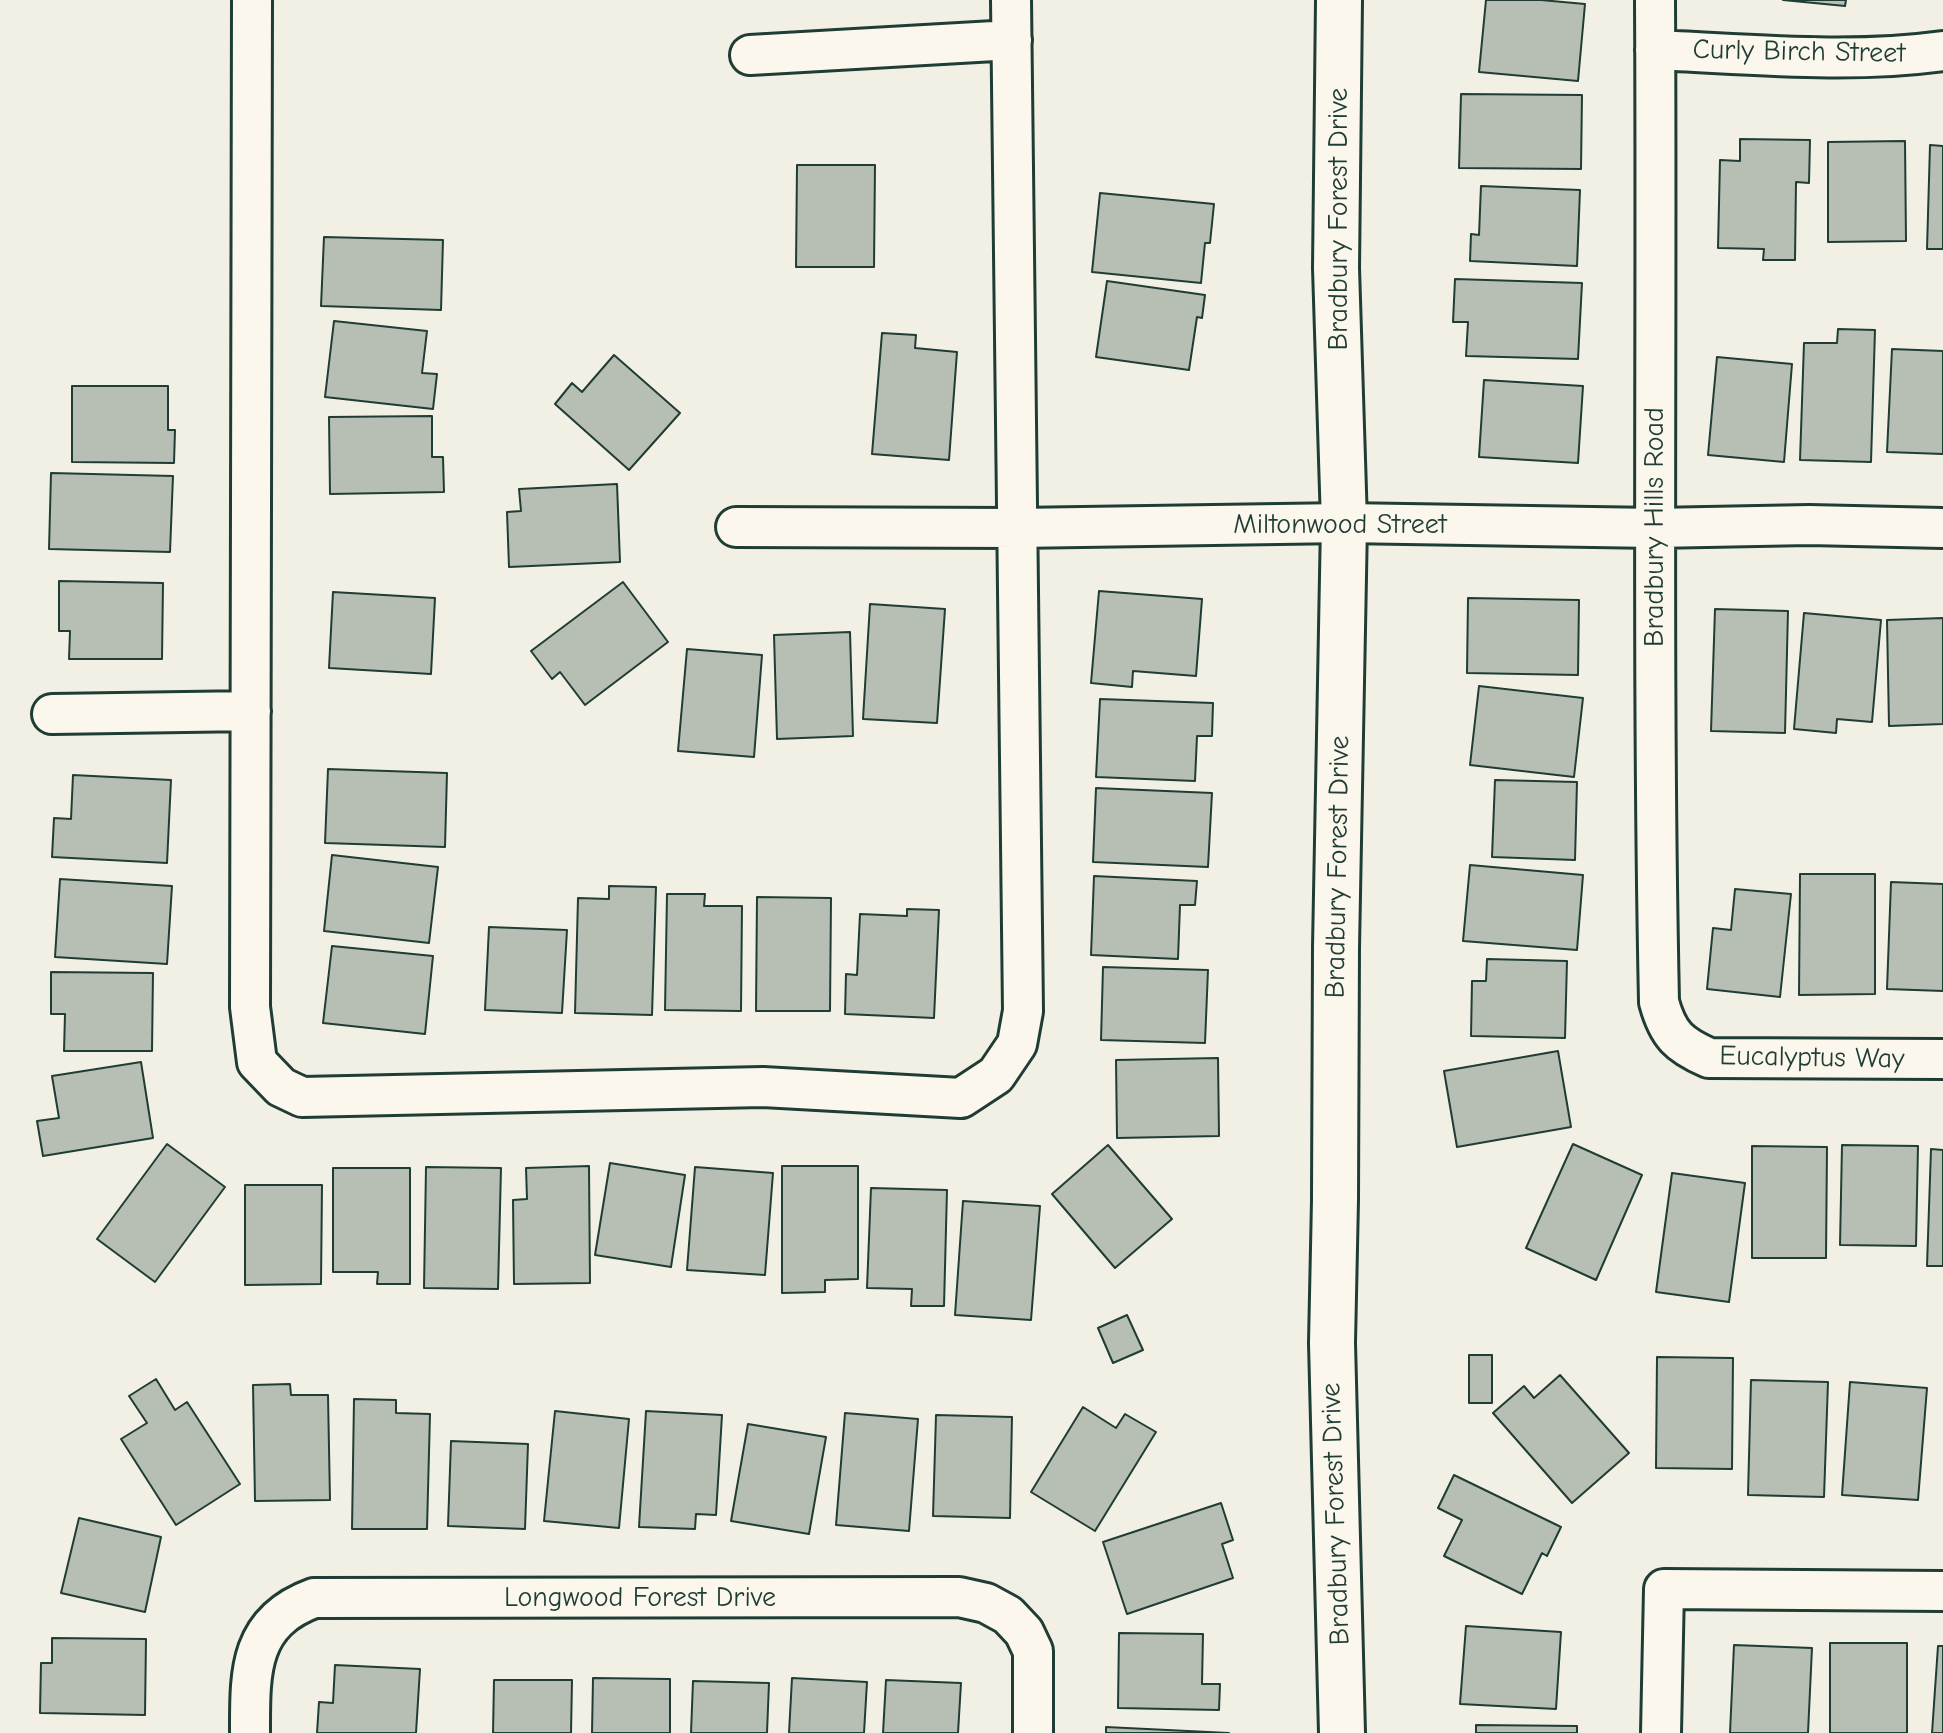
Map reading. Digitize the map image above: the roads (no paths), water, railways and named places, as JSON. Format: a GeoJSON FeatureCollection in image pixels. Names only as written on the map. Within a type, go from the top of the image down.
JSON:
{"type":"FeatureCollection","features":[{"type":"Feature","properties":{"kind":"street"},"geometry":{"type":"LineString","coordinates":[[252,0],[250,1007],[257,1062],[281,1087],[302,1097],[763,1087],[961,1098],[996,1075],[1017,1044],[1023,1011],[1011,0]]}},
{"type":"Feature","properties":{"kind":"street","name":"Bradbury Forest Drive"},"geometry":{"type":"LineString","coordinates":[[1339,0],[1336,268],[1344,523],[1332,1343],[1342,1733]]}},
{"type":"Feature","properties":{"kind":"street","name":"Bradbury Hills Road"},"geometry":{"type":"LineString","coordinates":[[1655,0],[1654,716],[1659,1002],[1664,1022],[1684,1045]]}},
{"type":"Feature","properties":{"kind":"street"},"geometry":{"type":"LineString","coordinates":[[750,55],[1012,40]]}},
{"type":"Feature","properties":{"kind":"street","name":"Curly Birch Street"},"geometry":{"type":"LineString","coordinates":[[1655,50],[1843,57],[1943,51]]}},
{"type":"Feature","properties":{"kind":"street","name":"Miltonwood Street"},"geometry":{"type":"LineString","coordinates":[[736,527],[1017,528],[1344,523],[1655,528],[1809,525],[1943,528]]}},
{"type":"Feature","properties":{"kind":"street"},"geometry":{"type":"LineString","coordinates":[[52,714],[251,711]]}},
{"type":"Feature","properties":{"kind":"street","name":"Eucalyptus Way"},"geometry":{"type":"LineString","coordinates":[[1684,1045],[1709,1058],[1723,1059],[1943,1059]]}},
{"type":"Feature","properties":{"kind":"street"},"geometry":{"type":"LineString","coordinates":[[1661,1733],[1664,1589],[1943,1591]]}},
{"type":"Feature","properties":{"kind":"street","name":"Longwood Forest Drive"},"geometry":{"type":"LineString","coordinates":[[250,1733],[250,1682],[256,1651],[275,1621],[296,1605],[314,1598],[959,1597],[986,1603],[1008,1615],[1024,1632],[1033,1651],[1033,1733]]}}]}
